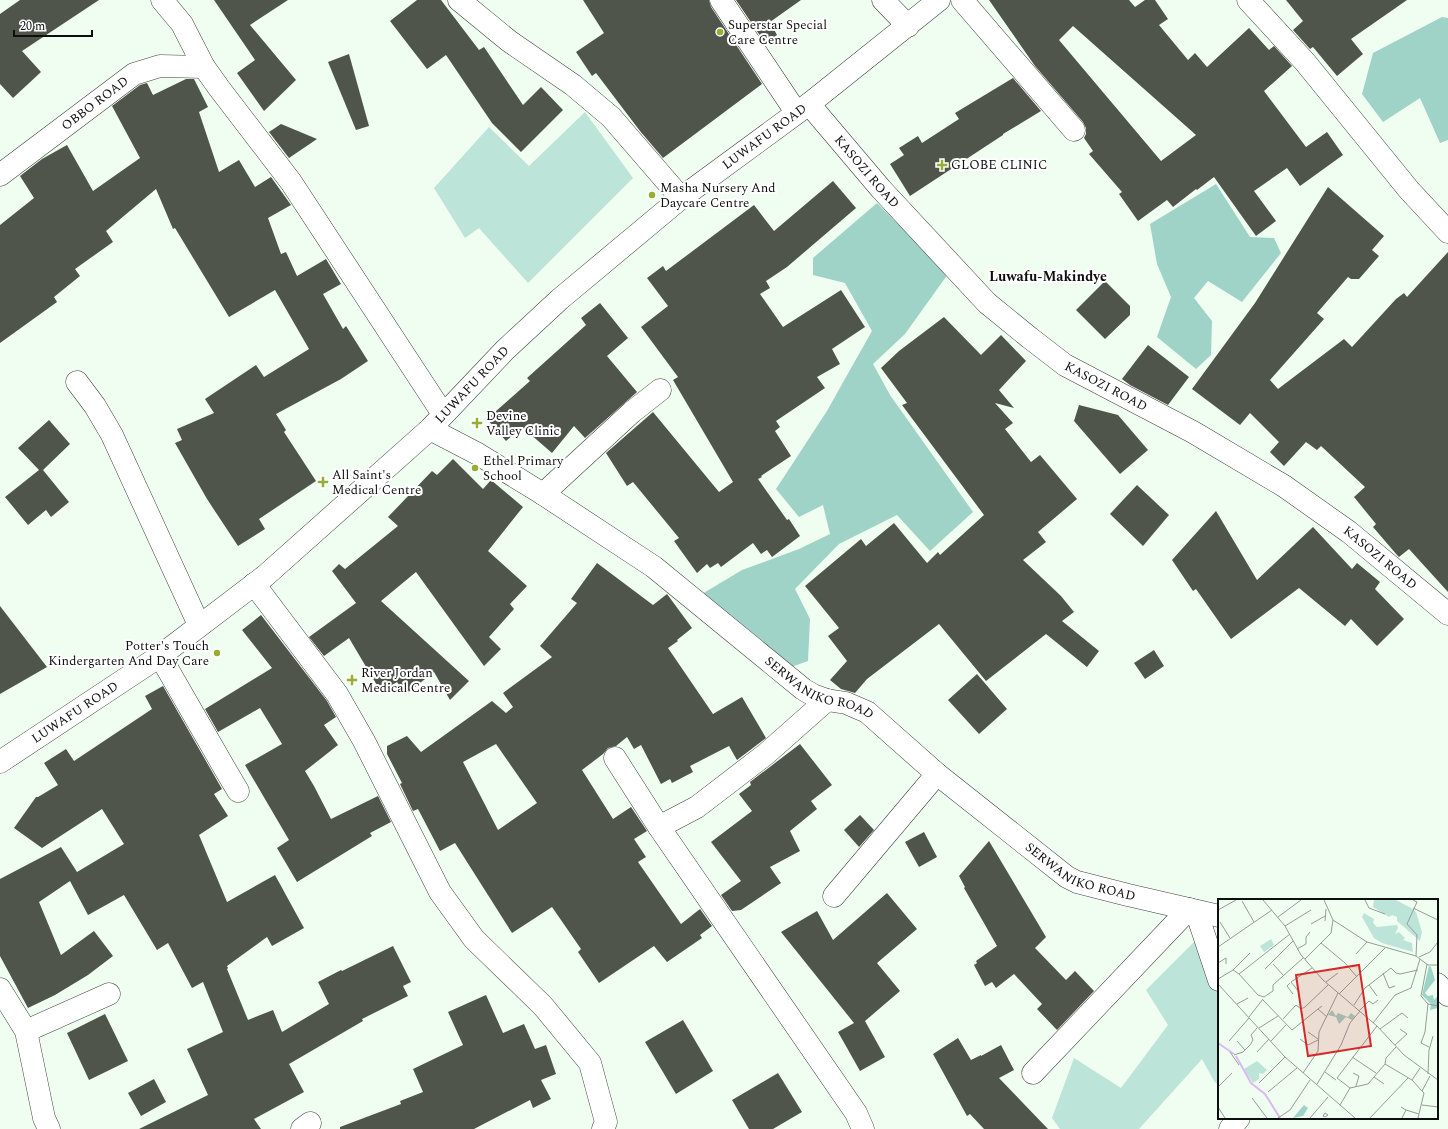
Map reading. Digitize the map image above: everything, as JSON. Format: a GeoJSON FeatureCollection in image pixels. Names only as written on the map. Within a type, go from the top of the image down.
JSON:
{"type":"FeatureCollection","features":[{"type":"Feature","properties":{"kind":"street"},"geometry":{"type":"LineString","coordinates":[[162,0],[182,24],[204,67],[291,182],[436,422]]}},
{"type":"Feature","properties":{"kind":"street"},"geometry":{"type":"LineString","coordinates":[[459,0],[509,41],[573,85],[610,117],[681,198]]}},
{"type":"Feature","properties":{"kind":"street","name":"KASOZI ROAD"},"geometry":{"type":"LineString","coordinates":[[721,0],[803,108],[987,303],[1065,365],[1193,432],[1284,486],[1348,532],[1448,614]]}},
{"type":"Feature","properties":{"kind":"street"},"geometry":{"type":"LineString","coordinates":[[883,0],[908,26]]}},
{"type":"Feature","properties":{"kind":"street","name":"LUWAFU ROAD"},"geometry":{"type":"LineString","coordinates":[[0,762],[160,656],[254,584],[436,422],[505,350],[560,299],[681,198],[803,108],[939,0]]}},
{"type":"Feature","properties":{"kind":"street"},"geometry":{"type":"LineString","coordinates":[[962,0],[1074,130]]}},
{"type":"Feature","properties":{"kind":"street"},"geometry":{"type":"LineString","coordinates":[[1248,0],[1305,62],[1409,190],[1448,232]]}},
{"type":"Feature","properties":{"kind":"street","name":"OBBO ROAD"},"geometry":{"type":"LineString","coordinates":[[0,175],[134,74],[160,66],[204,67]]}},
{"type":"Feature","properties":{"kind":"street"},"geometry":{"type":"LineString","coordinates":[[77,382],[95,406],[112,435],[199,626]]}},
{"type":"Feature","properties":{"kind":"street"},"geometry":{"type":"LineString","coordinates":[[543,494],[632,412],[660,390]]}},
{"type":"Feature","properties":{"kind":"street","name":"SERWANIKO ROAD"},"geometry":{"type":"LineString","coordinates":[[436,422],[478,454],[543,494],[654,567],[803,689],[813,695],[827,700],[846,703],[867,712],[937,774],[1066,877],[1078,882],[1218,916]]}},
{"type":"Feature","properties":{"kind":"street"},"geometry":{"type":"LineString","coordinates":[[254,584],[337,694],[364,741],[440,892],[474,939],[543,1006],[590,1063],[606,1122],[603,1129]]}},
{"type":"Feature","properties":{"kind":"street"},"geometry":{"type":"LineString","coordinates":[[160,656],[238,791]]}},
{"type":"Feature","properties":{"kind":"street"},"geometry":{"type":"LineString","coordinates":[[660,827],[697,807],[766,754],[827,700]]}},
{"type":"Feature","properties":{"kind":"street"},"geometry":{"type":"LineString","coordinates":[[615,758],[660,827],[856,1113],[863,1129]]}},
{"type":"Feature","properties":{"kind":"street"},"geometry":{"type":"LineString","coordinates":[[834,896],[937,774]]}},
{"type":"Feature","properties":{"kind":"street"},"geometry":{"type":"LineString","coordinates":[[1033,1073],[1192,910],[1218,977]]}},
{"type":"Feature","properties":{"kind":"street"},"geometry":{"type":"LineString","coordinates":[[1438,985],[1448,995]]}},
{"type":"Feature","properties":{"kind":"street"},"geometry":{"type":"LineString","coordinates":[[0,989],[26,1031],[44,1118],[49,1129]]}},
{"type":"Feature","properties":{"kind":"street"},"geometry":{"type":"LineString","coordinates":[[26,1031],[109,994]]}},
{"type":"Feature","properties":{"kind":"street"},"geometry":{"type":"LineString","coordinates":[[1230,1129],[1237,1119]]}},
{"type":"Feature","properties":{"kind":"shaded area"},"geometry":{"type":"Polygon","coordinates":[[[1442,17],[1448,18],[1448,140],[1440,143],[1420,98],[1383,122],[1362,94],[1373,53],[1442,17]]]}},
{"type":"Feature","properties":{"kind":"shaded area"},"geometry":{"type":"Polygon","coordinates":[[[585,112],[633,178],[528,283],[479,228],[465,238],[434,188],[489,127],[529,166],[585,112]]]}},
{"type":"Feature","properties":{"kind":"shaded area"},"geometry":{"type":"Polygon","coordinates":[[[1216,184],[1250,237],[1274,238],[1281,253],[1242,302],[1208,281],[1194,298],[1212,321],[1211,355],[1196,369],[1157,337],[1171,297],[1157,264],[1150,224],[1216,184]]]}},
{"type":"Feature","properties":{"kind":"shaded area"},"geometry":{"type":"Polygon","coordinates":[[[877,203],[948,274],[905,334],[873,364],[890,395],[973,512],[930,551],[897,515],[839,544],[795,589],[810,619],[808,661],[791,667],[702,594],[742,570],[799,549],[830,534],[823,505],[799,517],[776,489],[827,411],[872,331],[845,283],[813,275],[813,258],[877,203]]]}},
{"type":"Feature","properties":{"kind":"shaded area"},"geometry":{"type":"Polygon","coordinates":[[[1196,940],[1218,992],[1218,1085],[1214,1081],[1202,1059],[1139,1129],[1060,1129],[1052,1118],[1074,1058],[1121,1088],[1168,1025],[1146,990],[1196,940]]]}},
{"type":"Feature","properties":{"kind":"building"},"geometry":{"type":"Polygon","coordinates":[[[20,0],[99,0],[22,51],[41,72],[13,98],[0,84],[0,14],[20,0]]]}},
{"type":"Feature","properties":{"kind":"building"},"geometry":{"type":"Polygon","coordinates":[[[214,0],[288,0],[250,25],[296,80],[264,111],[237,73],[255,60],[214,0]]]}},
{"type":"Feature","properties":{"kind":"building"},"geometry":{"type":"Polygon","coordinates":[[[417,0],[441,0],[479,50],[484,47],[523,105],[541,87],[563,110],[521,152],[492,123],[446,55],[427,69],[390,21],[417,0]]]}},
{"type":"Feature","properties":{"kind":"building"},"geometry":{"type":"Polygon","coordinates":[[[583,0],[709,0],[711,7],[762,84],[663,158],[640,131],[596,73],[592,76],[576,52],[604,33],[583,0]]]}},
{"type":"Feature","properties":{"kind":"building"},"geometry":{"type":"Polygon","coordinates":[[[736,0],[801,0],[770,22],[777,35],[765,43],[736,0]]]}},
{"type":"Feature","properties":{"kind":"building"},"geometry":{"type":"Polygon","coordinates":[[[989,0],[1129,0],[1135,7],[1145,0],[1155,0],[1168,19],[1159,25],[1188,60],[1195,53],[1207,67],[1249,28],[1269,50],[1274,46],[1292,66],[1264,91],[1306,147],[1327,132],[1343,155],[1300,186],[1287,168],[1254,191],[1276,221],[1256,236],[1214,177],[1173,207],[1167,200],[1138,221],[1119,194],[1122,192],[1089,154],[1093,151],[1084,138],[1086,128],[1083,122],[1035,66],[989,0]],[[1073,26],[1059,40],[1161,161],[1196,135],[1073,26]]]}},
{"type":"Feature","properties":{"kind":"building"},"geometry":{"type":"Polygon","coordinates":[[[1286,0],[1407,0],[1351,39],[1363,54],[1337,76],[1313,47],[1310,49],[1293,30],[1303,21],[1286,0]]]}},
{"type":"Feature","properties":{"kind":"building"},"geometry":{"type":"Polygon","coordinates":[[[349,54],[369,126],[356,130],[328,62],[349,54]]]}},
{"type":"Feature","properties":{"kind":"building"},"geometry":{"type":"Polygon","coordinates":[[[1013,78],[1041,111],[1003,134],[910,196],[890,164],[904,155],[899,148],[918,136],[922,143],[959,119],[955,113],[1013,78]]]}},
{"type":"Feature","properties":{"kind":"building"},"geometry":{"type":"Polygon","coordinates":[[[186,79],[194,79],[208,107],[199,112],[219,172],[239,160],[255,187],[271,177],[291,205],[268,218],[281,254],[286,252],[297,276],[326,259],[341,284],[323,294],[343,329],[346,326],[368,361],[341,379],[276,414],[286,430],[284,432],[316,481],[259,519],[265,529],[238,546],[207,499],[175,443],[182,440],[177,429],[214,413],[205,399],[256,365],[264,377],[309,349],[275,290],[229,317],[175,228],[173,229],[156,189],[106,231],[113,242],[75,269],[80,276],[54,297],[57,302],[0,343],[0,225],[34,198],[20,176],[42,159],[67,145],[93,191],[140,158],[112,106],[140,85],[147,83],[153,95],[186,79]]]}},
{"type":"Feature","properties":{"kind":"building"},"geometry":{"type":"Polygon","coordinates":[[[281,124],[317,139],[289,158],[269,132],[281,124]]]}},
{"type":"Feature","properties":{"kind":"building"},"geometry":{"type":"Polygon","coordinates":[[[833,181],[856,208],[787,267],[766,281],[770,288],[760,294],[783,327],[841,290],[865,327],[832,349],[840,364],[817,377],[825,388],[776,421],[780,427],[775,431],[791,456],[758,479],[787,520],[789,519],[800,536],[772,557],[767,550],[761,554],[753,543],[721,567],[718,563],[710,568],[707,564],[697,573],[674,541],[679,538],[633,482],[627,486],[606,453],[653,412],[719,492],[733,482],[673,380],[678,377],[641,327],[668,306],[647,278],[663,266],[666,271],[754,205],[774,231],[833,181]]]}},
{"type":"Feature","properties":{"kind":"building"},"geometry":{"type":"Polygon","coordinates":[[[1328,187],[1384,236],[1372,250],[1379,256],[1359,279],[1351,279],[1348,277],[1317,313],[1324,319],[1270,380],[1278,389],[1344,339],[1352,347],[1396,299],[1404,293],[1407,297],[1448,252],[1448,592],[1409,549],[1399,557],[1397,555],[1373,527],[1376,524],[1354,497],[1365,487],[1321,446],[1317,450],[1306,442],[1284,466],[1270,452],[1279,442],[1250,413],[1240,425],[1192,389],[1255,303],[1328,187]]]}},
{"type":"Feature","properties":{"kind":"building"},"geometry":{"type":"Polygon","coordinates":[[[1105,281],[1130,306],[1130,315],[1105,339],[1076,310],[1105,281]]]}},
{"type":"Feature","properties":{"kind":"building"},"geometry":{"type":"Polygon","coordinates":[[[600,303],[628,338],[607,356],[637,392],[585,438],[574,426],[552,453],[522,427],[506,441],[487,419],[530,381],[527,378],[586,325],[581,318],[600,303]]]}},
{"type":"Feature","properties":{"kind":"building"},"geometry":{"type":"Polygon","coordinates":[[[944,317],[981,355],[1001,335],[1026,361],[999,390],[1014,408],[995,403],[1013,423],[1005,429],[1031,462],[1040,455],[1077,499],[1038,532],[1046,542],[1023,560],[1061,596],[1074,612],[1062,621],[1099,651],[1087,667],[1046,634],[986,681],[939,624],[867,679],[855,693],[841,689],[830,680],[847,661],[828,636],[839,628],[805,586],[861,539],[866,546],[894,523],[927,563],[938,552],[940,555],[984,515],[902,405],[907,403],[881,368],[899,351],[944,317]]]}},
{"type":"Feature","properties":{"kind":"building"},"geometry":{"type":"Polygon","coordinates":[[[1148,345],[1189,377],[1168,405],[1130,385],[1122,379],[1148,345]]]}},
{"type":"Feature","properties":{"kind":"building"},"geometry":{"type":"Polygon","coordinates":[[[1079,405],[1118,415],[1148,450],[1120,474],[1074,421],[1079,405]]]}},
{"type":"Feature","properties":{"kind":"building"},"geometry":{"type":"Polygon","coordinates":[[[49,420],[70,444],[43,470],[69,502],[51,517],[46,510],[28,525],[5,497],[39,470],[18,448],[49,420]]]}},
{"type":"Feature","properties":{"kind":"building"},"geometry":{"type":"Polygon","coordinates":[[[453,459],[483,489],[491,480],[523,507],[488,551],[527,586],[510,604],[514,609],[489,637],[501,649],[484,666],[416,572],[381,601],[469,681],[450,700],[434,672],[406,694],[397,682],[381,692],[349,638],[324,656],[309,637],[356,603],[332,571],[339,564],[345,569],[398,526],[388,517],[432,471],[437,475],[453,459]]]}},
{"type":"Feature","properties":{"kind":"building"},"geometry":{"type":"Polygon","coordinates":[[[1137,485],[1169,515],[1143,546],[1110,514],[1137,485]]]}},
{"type":"Feature","properties":{"kind":"building"},"geometry":{"type":"Polygon","coordinates":[[[1216,511],[1257,580],[1313,527],[1352,569],[1357,563],[1380,582],[1375,589],[1404,619],[1377,646],[1351,619],[1345,626],[1299,588],[1231,639],[1196,589],[1193,591],[1172,560],[1216,511]]]}},
{"type":"Feature","properties":{"kind":"building"},"geometry":{"type":"Polygon","coordinates":[[[597,563],[653,605],[667,594],[692,628],[668,648],[713,714],[742,697],[766,738],[737,760],[729,746],[690,766],[693,772],[672,783],[670,779],[661,784],[641,745],[634,749],[627,737],[616,746],[608,748],[603,754],[582,770],[613,819],[631,807],[647,831],[634,839],[646,857],[638,862],[681,924],[700,909],[712,926],[700,935],[702,938],[667,962],[654,946],[599,983],[578,952],[581,949],[552,907],[512,933],[455,843],[440,851],[418,809],[413,811],[400,784],[402,783],[387,754],[387,746],[407,736],[421,752],[492,701],[506,713],[513,707],[503,693],[552,657],[540,646],[577,603],[571,599],[597,563]],[[496,744],[463,762],[498,830],[537,803],[496,744]]]}},
{"type":"Feature","properties":{"kind":"building"},"geometry":{"type":"Polygon","coordinates":[[[0,606],[47,667],[0,694],[0,606]]]}},
{"type":"Feature","properties":{"kind":"building"},"geometry":{"type":"Polygon","coordinates":[[[261,615],[327,701],[336,717],[324,725],[338,745],[305,771],[331,819],[378,796],[391,822],[370,833],[372,836],[297,882],[277,848],[289,840],[245,765],[282,744],[260,708],[218,732],[205,709],[272,668],[242,630],[261,615]]]}},
{"type":"Feature","properties":{"kind":"building"},"geometry":{"type":"Polygon","coordinates":[[[1154,650],[1164,666],[1145,679],[1134,663],[1154,650]]]}},
{"type":"Feature","properties":{"kind":"building"},"geometry":{"type":"Polygon","coordinates":[[[977,674],[1007,709],[979,734],[948,700],[977,674]]]}},
{"type":"Feature","properties":{"kind":"building"},"geometry":{"type":"Polygon","coordinates":[[[163,686],[222,789],[214,794],[228,816],[199,835],[227,902],[275,875],[304,928],[272,946],[267,937],[227,966],[248,1020],[273,1010],[282,1032],[329,1004],[318,982],[393,946],[411,982],[403,986],[408,996],[362,1019],[363,1021],[289,1064],[304,1092],[254,1119],[261,1129],[139,1129],[208,1095],[187,1049],[223,1032],[203,982],[192,988],[168,943],[157,950],[124,895],[88,915],[70,881],[39,902],[61,955],[94,931],[113,956],[88,975],[55,995],[28,1008],[0,956],[0,879],[61,847],[77,872],[124,844],[102,809],[42,848],[14,828],[36,797],[58,785],[44,763],[66,749],[74,761],[152,709],[145,696],[163,686]]]}},
{"type":"Feature","properties":{"kind":"building"},"geometry":{"type":"Polygon","coordinates":[[[800,744],[832,785],[811,801],[817,809],[790,831],[800,851],[770,867],[781,883],[741,910],[732,911],[721,895],[741,881],[711,842],[752,811],[739,794],[751,785],[750,782],[800,744]]]}},
{"type":"Feature","properties":{"kind":"building"},"geometry":{"type":"Polygon","coordinates":[[[860,815],[874,830],[859,847],[844,830],[860,815]]]}},
{"type":"Feature","properties":{"kind":"building"},"geometry":{"type":"Polygon","coordinates":[[[924,832],[937,857],[919,867],[905,842],[924,832]]]}},
{"type":"Feature","properties":{"kind":"building"},"geometry":{"type":"Polygon","coordinates":[[[989,841],[1046,937],[1035,948],[1066,980],[1075,971],[1094,991],[1057,1030],[1037,1009],[1042,1004],[1014,974],[996,988],[992,982],[985,986],[974,965],[977,963],[976,961],[997,946],[964,888],[965,887],[959,876],[989,841]]]}},
{"type":"Feature","properties":{"kind":"building"},"geometry":{"type":"Polygon","coordinates":[[[887,893],[917,929],[877,963],[900,991],[865,1021],[885,1057],[860,1071],[838,1032],[854,1023],[781,932],[817,911],[833,940],[887,893]]]}},
{"type":"Feature","properties":{"kind":"building"},"geometry":{"type":"Polygon","coordinates":[[[486,995],[503,1033],[524,1024],[535,1049],[546,1045],[556,1074],[541,1080],[551,1099],[533,1108],[530,1100],[474,1129],[340,1129],[340,1127],[401,1104],[400,1101],[423,1092],[413,1069],[463,1045],[448,1012],[486,995]]]}},
{"type":"Feature","properties":{"kind":"building"},"geometry":{"type":"Polygon","coordinates":[[[105,1014],[128,1061],[89,1080],[67,1033],[105,1014]]]}},
{"type":"Feature","properties":{"kind":"building"},"geometry":{"type":"Polygon","coordinates":[[[683,1020],[713,1071],[676,1094],[645,1042],[683,1020]]]}},
{"type":"Feature","properties":{"kind":"building"},"geometry":{"type":"Polygon","coordinates":[[[958,1038],[971,1060],[1001,1045],[1014,1070],[999,1078],[1048,1129],[984,1129],[970,1114],[967,1116],[933,1054],[958,1038]]]}},
{"type":"Feature","properties":{"kind":"building"},"geometry":{"type":"Polygon","coordinates":[[[778,1073],[802,1112],[773,1129],[749,1129],[732,1100],[778,1073]]]}},
{"type":"Feature","properties":{"kind":"building"},"geometry":{"type":"Polygon","coordinates":[[[154,1079],[166,1102],[141,1116],[128,1093],[154,1079]]]}},
{"type":"Feature","properties":{"kind":"place","name":"Superstar Special Care Centre"},"geometry":{"type":"Point","coordinates":[720,32]}},
{"type":"Feature","properties":{"kind":"place","name":"GLOBE CLINIC"},"geometry":{"type":"Point","coordinates":[942,165]}},
{"type":"Feature","properties":{"kind":"place","name":"Masha Nursery And Daycare Centre"},"geometry":{"type":"Point","coordinates":[652,195]}},
{"type":"Feature","properties":{"kind":"place","name":"Devine Valley Clinic"},"geometry":{"type":"Point","coordinates":[477,423]}},
{"type":"Feature","properties":{"kind":"place","name":"Ethel Primary School"},"geometry":{"type":"Point","coordinates":[475,468]}},
{"type":"Feature","properties":{"kind":"place","name":"All Saint's Medical Centre"},"geometry":{"type":"Point","coordinates":[323,482]}},
{"type":"Feature","properties":{"kind":"place","name":"Potter's Touch Kindergarten And Day Care"},"geometry":{"type":"Point","coordinates":[217,653]}},
{"type":"Feature","properties":{"kind":"place","name":"River Jordan Medical Centre"},"geometry":{"type":"Point","coordinates":[352,680]}},
{"type":"Feature","properties":{"kind":"district","name":"Luwafu-Makindye"},"geometry":{"type":"Point","coordinates":[1048,276]}}]}
